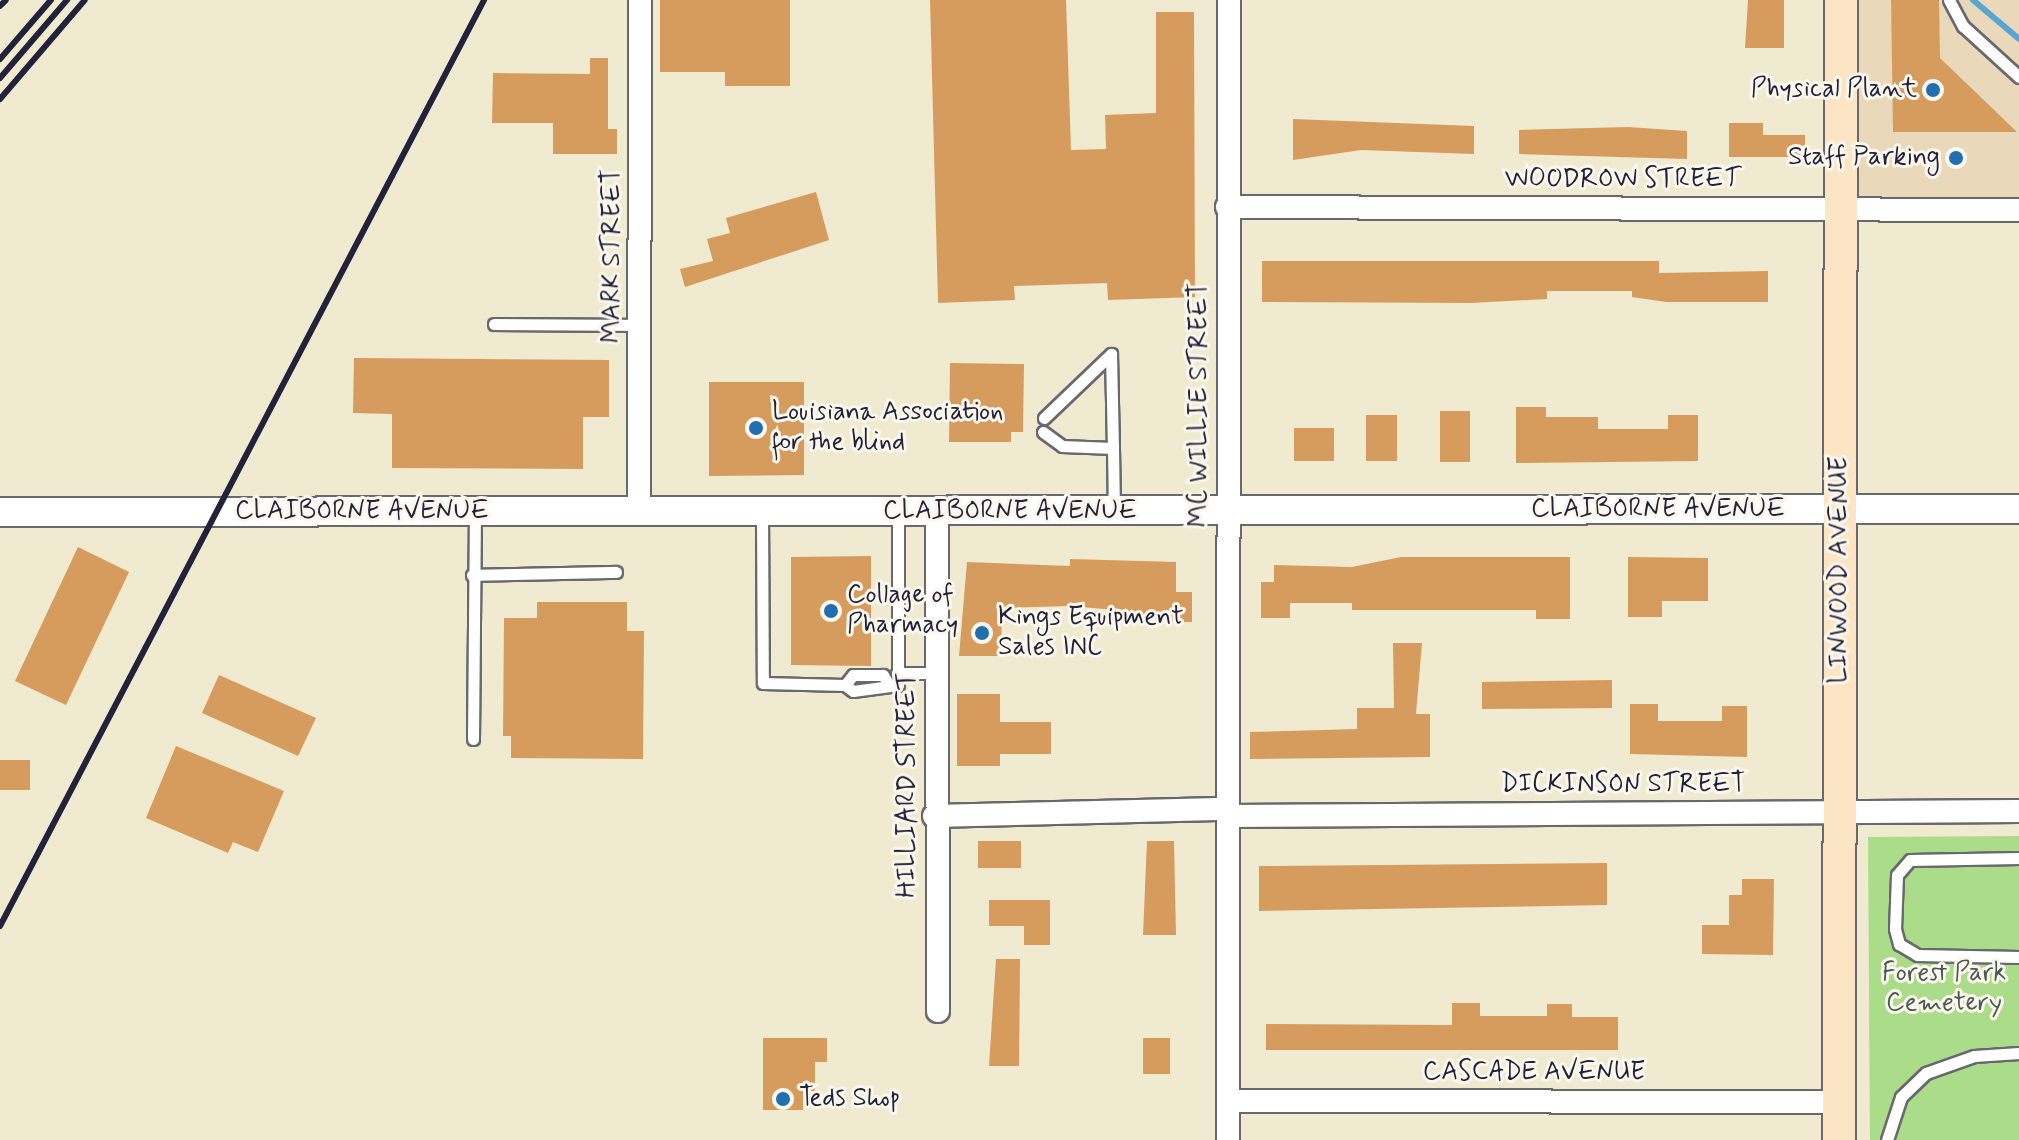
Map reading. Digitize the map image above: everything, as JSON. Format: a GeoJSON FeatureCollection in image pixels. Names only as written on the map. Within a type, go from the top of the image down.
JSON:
{"type":"FeatureCollection","features":[{"type":"Feature","properties":{"kind":"main road","name":"LINWOOD AVENUE"},"geometry":{"type":"LineString","coordinates":[[1839,1140],[1841,0]]}},
{"type":"Feature","properties":{"kind":"street","name":"MARK STREET"},"geometry":{"type":"LineString","coordinates":[[639,512],[640,0]]}},
{"type":"Feature","properties":{"kind":"street","name":"MC WILLIE STREET"},"geometry":{"type":"LineString","coordinates":[[1228,1140],[1229,0]]}},
{"type":"Feature","properties":{"kind":"street","name":"WOODROW STREET"},"geometry":{"type":"LineString","coordinates":[[1227,207],[1842,213],[2019,210]]}},
{"type":"Feature","properties":{"kind":"street","name":"CLAIBORNE AVENUE"},"geometry":{"type":"LineString","coordinates":[[0,512],[2019,509]]}},
{"type":"Feature","properties":{"kind":"street","name":"HILLIARD STREET"},"geometry":{"type":"LineString","coordinates":[[937,512],[934,816],[938,1011]]}},
{"type":"Feature","properties":{"kind":"street","name":"DICKINSON STREET"},"geometry":{"type":"LineString","coordinates":[[934,816],[1228,812],[2019,811]]}},
{"type":"Feature","properties":{"kind":"street","name":"CASCADE AVENUE"},"geometry":{"type":"LineString","coordinates":[[1228,1101],[1839,1102]]}},
{"type":"Feature","properties":{"kind":"lane"},"geometry":{"type":"LineString","coordinates":[[1949,0],[1963,26],[2019,77]]}},
{"type":"Feature","properties":{"kind":"lane"},"geometry":{"type":"LineString","coordinates":[[494,324],[641,325]]}},
{"type":"Feature","properties":{"kind":"lane"},"geometry":{"type":"LineString","coordinates":[[1044,418],[1111,354],[1114,511]]}},
{"type":"Feature","properties":{"kind":"lane"},"geometry":{"type":"LineString","coordinates":[[1043,432],[1062,446],[1113,448]]}},
{"type":"Feature","properties":{"kind":"lane"},"geometry":{"type":"LineString","coordinates":[[473,739],[472,575],[475,512]]}},
{"type":"Feature","properties":{"kind":"lane"},"geometry":{"type":"LineString","coordinates":[[762,512],[763,683],[845,685],[853,675],[883,675],[889,685],[898,685],[898,512]]}},
{"type":"Feature","properties":{"kind":"lane"},"geometry":{"type":"LineString","coordinates":[[472,575],[616,572]]}},
{"type":"Feature","properties":{"kind":"lane"},"geometry":{"type":"LineString","coordinates":[[897,673],[935,673]]}},
{"type":"Feature","properties":{"kind":"lane"},"geometry":{"type":"LineString","coordinates":[[2019,858],[1910,860],[1897,875],[1895,929],[1899,944],[1917,955],[2019,957]]}},
{"type":"Feature","properties":{"kind":"lane"},"geometry":{"type":"LineString","coordinates":[[1887,1140],[1895,1106],[1926,1073],[1974,1056],[2019,1053]]}},
{"type":"Feature","properties":{"kind":"shaded area"},"geometry":{"type":"Polygon","coordinates":[[[1829,0],[2019,0],[2019,197],[1854,199],[1829,0]]]}},
{"type":"Feature","properties":{"kind":"green space","name":"Forest Park Cemetery"},"geometry":{"type":"Polygon","coordinates":[[[2019,836],[2019,1140],[1870,1140],[1868,837],[2019,836]]]}},
{"type":"Feature","properties":{"kind":"building"},"geometry":{"type":"Polygon","coordinates":[[[660,0],[790,0],[790,86],[725,86],[725,72],[660,72],[660,0]]]}},
{"type":"Feature","properties":{"kind":"building"},"geometry":{"type":"Polygon","coordinates":[[[930,0],[1066,0],[1071,150],[1106,149],[1105,115],[1156,113],[1156,12],[1194,12],[1195,297],[1108,300],[1107,283],[1014,286],[1015,300],[938,303],[930,0]]]}},
{"type":"Feature","properties":{"kind":"building"},"geometry":{"type":"Polygon","coordinates":[[[1748,0],[1784,0],[1784,48],[1745,48],[1748,0]]]}},
{"type":"Feature","properties":{"kind":"building","name":"Physical Plant"},"geometry":{"type":"Polygon","coordinates":[[[1891,0],[1939,0],[1940,58],[2017,132],[1893,132],[1891,0]]]}},
{"type":"Feature","properties":{"kind":"building"},"geometry":{"type":"Polygon","coordinates":[[[590,58],[608,58],[608,129],[617,129],[617,154],[553,154],[553,123],[492,123],[493,73],[590,74],[590,58]]]}},
{"type":"Feature","properties":{"kind":"building"},"geometry":{"type":"Polygon","coordinates":[[[1293,119],[1474,126],[1474,154],[1361,150],[1293,160],[1293,119]]]}},
{"type":"Feature","properties":{"kind":"building"},"geometry":{"type":"Polygon","coordinates":[[[1729,123],[1763,123],[1763,135],[1805,135],[1805,157],[1729,157],[1729,123]]]}},
{"type":"Feature","properties":{"kind":"building"},"geometry":{"type":"Polygon","coordinates":[[[1628,127],[1687,131],[1687,159],[1519,154],[1519,130],[1628,127]]]}},
{"type":"Feature","properties":{"kind":"building"},"geometry":{"type":"Polygon","coordinates":[[[816,192],[829,240],[685,287],[680,269],[713,261],[707,239],[730,233],[726,218],[816,192]]]}},
{"type":"Feature","properties":{"kind":"building"},"geometry":{"type":"Polygon","coordinates":[[[1262,261],[1659,261],[1659,273],[1768,271],[1768,302],[1666,302],[1632,297],[1632,291],[1547,291],[1547,299],[1471,303],[1262,302],[1262,261]]]}},
{"type":"Feature","properties":{"kind":"building"},"geometry":{"type":"Polygon","coordinates":[[[354,358],[609,360],[609,417],[583,417],[583,469],[392,468],[392,414],[353,413],[354,358]]]}},
{"type":"Feature","properties":{"kind":"building"},"geometry":{"type":"Polygon","coordinates":[[[950,363],[1024,364],[1023,432],[1011,432],[1011,442],[949,442],[950,363]]]}},
{"type":"Feature","properties":{"kind":"building","name":"Louisiana Association for the blind"},"geometry":{"type":"Polygon","coordinates":[[[709,382],[804,382],[804,475],[709,476],[709,382]]]}},
{"type":"Feature","properties":{"kind":"building"},"geometry":{"type":"Polygon","coordinates":[[[1516,407],[1546,407],[1546,417],[1598,417],[1598,429],[1668,429],[1668,415],[1698,415],[1698,461],[1516,463],[1516,407]]]}},
{"type":"Feature","properties":{"kind":"building"},"geometry":{"type":"Polygon","coordinates":[[[1440,411],[1470,411],[1470,462],[1440,462],[1440,411]]]}},
{"type":"Feature","properties":{"kind":"building"},"geometry":{"type":"Polygon","coordinates":[[[1366,415],[1397,415],[1397,461],[1366,461],[1366,415]]]}},
{"type":"Feature","properties":{"kind":"building"},"geometry":{"type":"Polygon","coordinates":[[[1294,428],[1334,428],[1334,461],[1294,461],[1294,428]]]}},
{"type":"Feature","properties":{"kind":"building"},"geometry":{"type":"Polygon","coordinates":[[[78,547],[129,572],[66,705],[15,681],[78,547]]]}},
{"type":"Feature","properties":{"kind":"building","name":"Collage of Pharmacy"},"geometry":{"type":"Polygon","coordinates":[[[871,556],[871,666],[791,665],[791,557],[871,556]]]}},
{"type":"Feature","properties":{"kind":"building"},"geometry":{"type":"Polygon","coordinates":[[[1401,557],[1570,557],[1570,619],[1536,619],[1536,610],[1352,610],[1352,603],[1290,603],[1290,618],[1261,618],[1261,582],[1274,582],[1274,565],[1352,567],[1401,557]]]}},
{"type":"Feature","properties":{"kind":"building"},"geometry":{"type":"Polygon","coordinates":[[[1628,557],[1708,558],[1708,601],[1662,601],[1662,617],[1628,617],[1628,557]]]}},
{"type":"Feature","properties":{"kind":"building"},"geometry":{"type":"Polygon","coordinates":[[[1070,559],[1176,562],[1176,592],[1192,592],[1192,622],[1127,622],[1127,611],[1070,606],[1002,608],[1001,656],[959,656],[967,562],[1070,566],[1070,559]]]}},
{"type":"Feature","properties":{"kind":"building"},"geometry":{"type":"Polygon","coordinates":[[[537,602],[627,602],[627,631],[644,631],[643,759],[511,758],[511,736],[503,736],[504,618],[537,618],[537,602]]]}},
{"type":"Feature","properties":{"kind":"building"},"geometry":{"type":"Polygon","coordinates":[[[1393,643],[1422,643],[1416,714],[1430,714],[1430,757],[1250,759],[1250,732],[1357,729],[1357,708],[1394,708],[1393,643]]]}},
{"type":"Feature","properties":{"kind":"building"},"geometry":{"type":"Polygon","coordinates":[[[219,675],[316,718],[298,756],[202,713],[219,675]]]}},
{"type":"Feature","properties":{"kind":"building"},"geometry":{"type":"Polygon","coordinates":[[[1612,680],[1612,708],[1482,709],[1482,682],[1612,680]]]}},
{"type":"Feature","properties":{"kind":"building"},"geometry":{"type":"Polygon","coordinates":[[[957,694],[1000,694],[1000,722],[1051,722],[1051,754],[1000,754],[1000,766],[957,766],[957,694]]]}},
{"type":"Feature","properties":{"kind":"building"},"geometry":{"type":"Polygon","coordinates":[[[1630,704],[1658,704],[1658,721],[1722,721],[1722,706],[1747,706],[1747,757],[1630,754],[1630,704]]]}},
{"type":"Feature","properties":{"kind":"building"},"geometry":{"type":"Polygon","coordinates":[[[176,746],[284,791],[258,852],[233,842],[228,853],[146,818],[176,746]]]}},
{"type":"Feature","properties":{"kind":"building"},"geometry":{"type":"Polygon","coordinates":[[[0,760],[30,760],[30,790],[0,790],[0,760]]]}},
{"type":"Feature","properties":{"kind":"building"},"geometry":{"type":"Polygon","coordinates":[[[978,841],[1021,841],[1021,868],[978,868],[978,841]]]}},
{"type":"Feature","properties":{"kind":"building"},"geometry":{"type":"Polygon","coordinates":[[[1147,841],[1174,841],[1176,935],[1143,935],[1147,841]]]}},
{"type":"Feature","properties":{"kind":"building"},"geometry":{"type":"Polygon","coordinates":[[[1607,863],[1607,905],[1259,911],[1259,866],[1607,863]]]}},
{"type":"Feature","properties":{"kind":"building"},"geometry":{"type":"Polygon","coordinates":[[[1742,879],[1774,879],[1773,955],[1702,954],[1702,925],[1729,925],[1729,895],[1742,895],[1742,879]]]}},
{"type":"Feature","properties":{"kind":"building"},"geometry":{"type":"Polygon","coordinates":[[[989,900],[1050,900],[1050,945],[1024,945],[1024,926],[989,926],[989,900]]]}},
{"type":"Feature","properties":{"kind":"building"},"geometry":{"type":"Polygon","coordinates":[[[996,959],[1020,959],[1019,1066],[989,1066],[996,959]]]}},
{"type":"Feature","properties":{"kind":"building"},"geometry":{"type":"Polygon","coordinates":[[[1452,1003],[1480,1003],[1480,1016],[1547,1016],[1547,1004],[1572,1004],[1572,1017],[1618,1017],[1618,1050],[1266,1050],[1266,1024],[1452,1025],[1452,1003]]]}},
{"type":"Feature","properties":{"kind":"building"},"geometry":{"type":"Polygon","coordinates":[[[763,1038],[827,1038],[827,1062],[815,1062],[815,1091],[803,1091],[803,1110],[763,1110],[763,1038]]]}},
{"type":"Feature","properties":{"kind":"building"},"geometry":{"type":"Polygon","coordinates":[[[1143,1038],[1170,1038],[1170,1074],[1143,1074],[1143,1038]]]}},
{"type":"Feature","properties":{"kind":"waterway"},"geometry":{"type":"LineString","coordinates":[[1973,0],[2019,39]]}},
{"type":"Feature","properties":{"kind":"railway"},"geometry":{"type":"LineString","coordinates":[[0,6],[6,0]]}},
{"type":"Feature","properties":{"kind":"railway"},"geometry":{"type":"LineString","coordinates":[[0,59],[51,0]]}},
{"type":"Feature","properties":{"kind":"railway"},"geometry":{"type":"LineString","coordinates":[[0,78],[67,0]]}},
{"type":"Feature","properties":{"kind":"railway"},"geometry":{"type":"LineString","coordinates":[[0,99],[85,0]]}},
{"type":"Feature","properties":{"kind":"railway"},"geometry":{"type":"LineString","coordinates":[[0,926],[484,0]]}},
{"type":"Feature","properties":{"kind":"place","name":"Physical Plant"},"geometry":{"type":"Point","coordinates":[1933,90]}},
{"type":"Feature","properties":{"kind":"place","name":"Staff Parking"},"geometry":{"type":"Point","coordinates":[1956,158]}},
{"type":"Feature","properties":{"kind":"place","name":"Louisiana Association for the blind"},"geometry":{"type":"Point","coordinates":[756,428]}},
{"type":"Feature","properties":{"kind":"place","name":"Collage of Pharmacy"},"geometry":{"type":"Point","coordinates":[831,611]}},
{"type":"Feature","properties":{"kind":"place","name":"Kings Equipment Sales INC"},"geometry":{"type":"Point","coordinates":[982,633]}},
{"type":"Feature","properties":{"kind":"place","name":"Teds Shop"},"geometry":{"type":"Point","coordinates":[783,1099]}}]}
